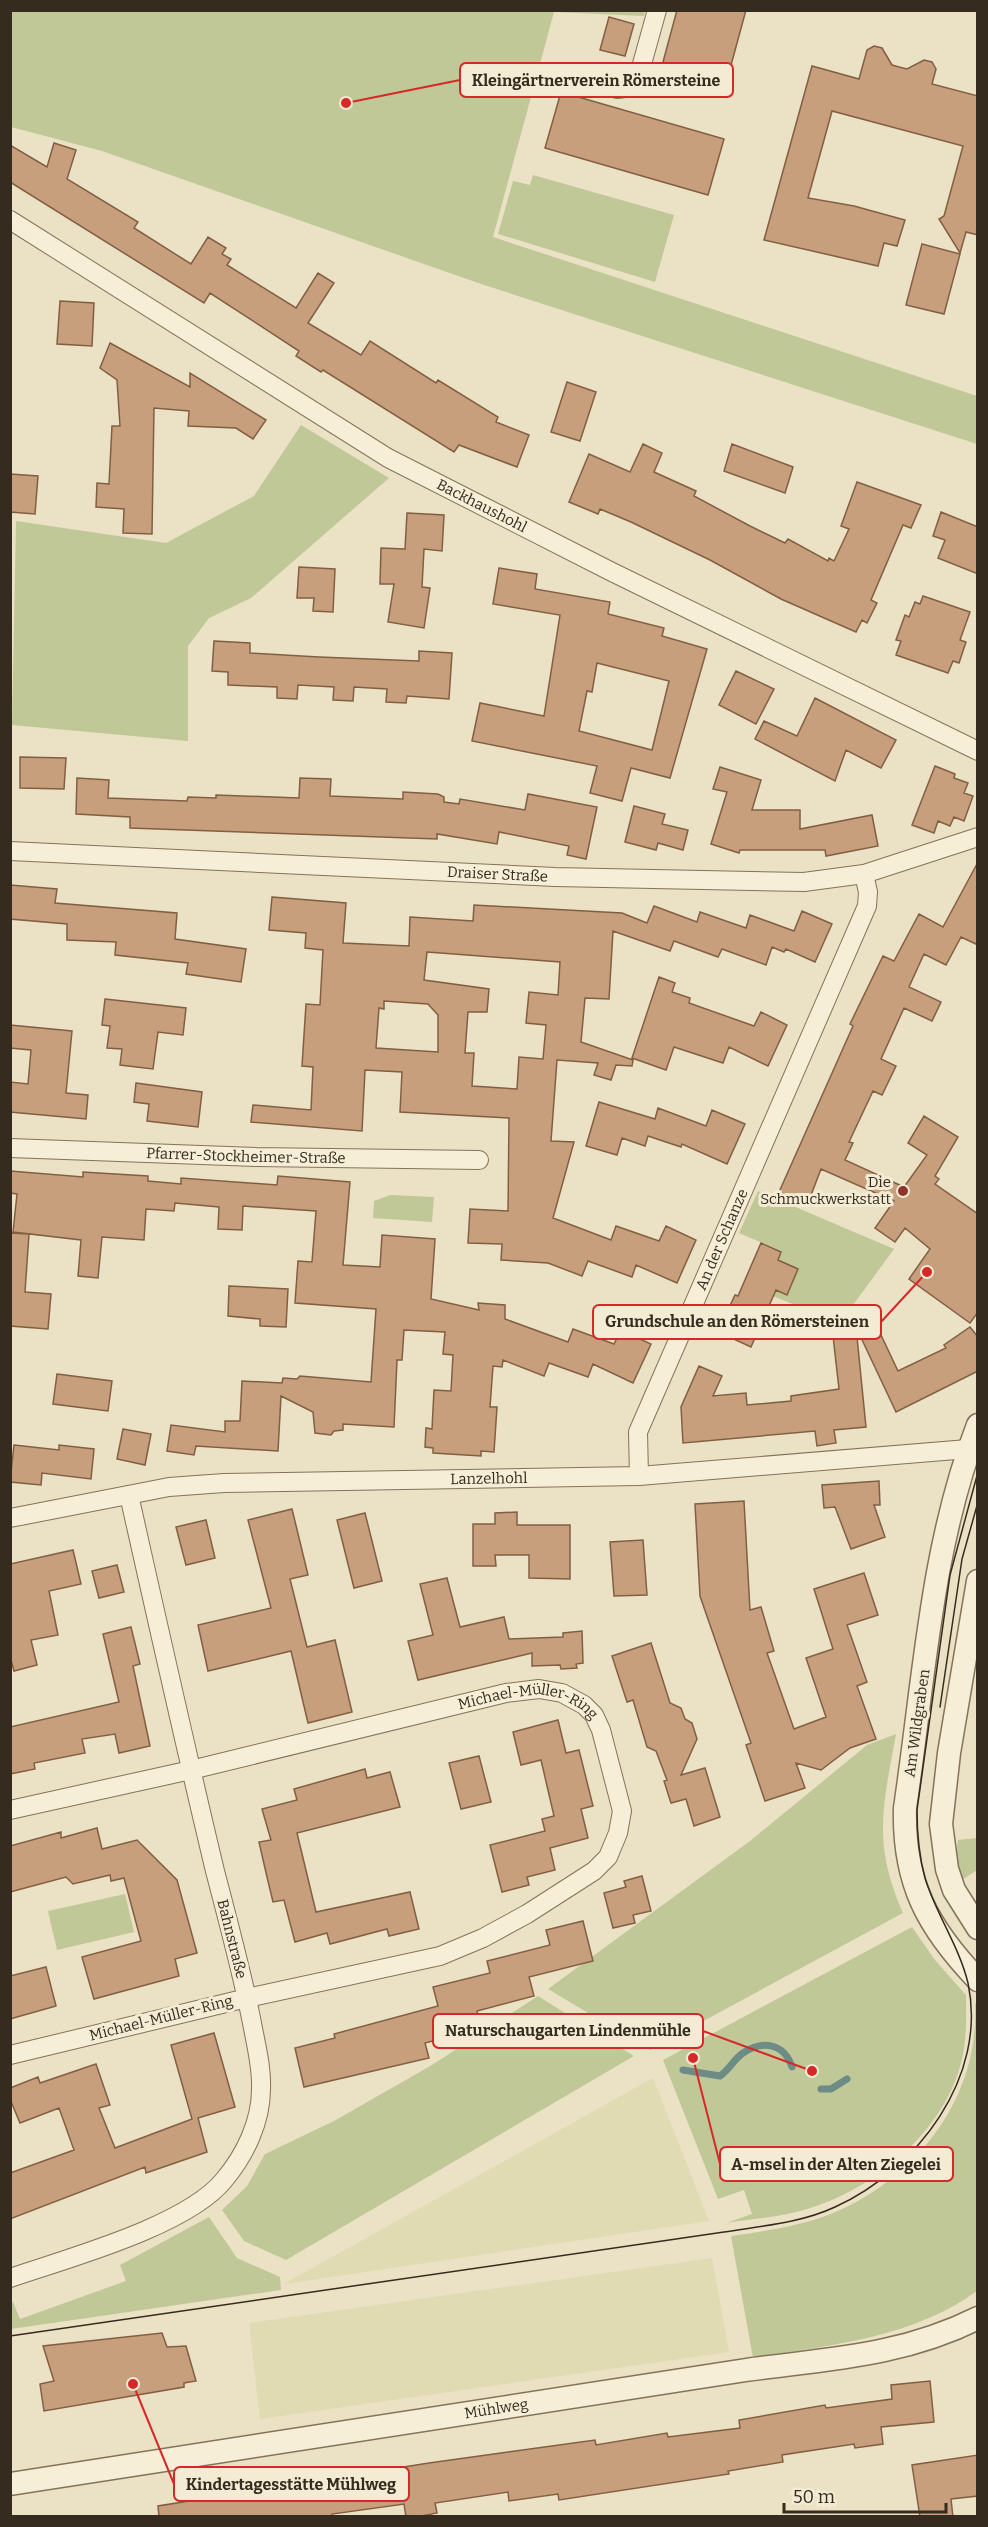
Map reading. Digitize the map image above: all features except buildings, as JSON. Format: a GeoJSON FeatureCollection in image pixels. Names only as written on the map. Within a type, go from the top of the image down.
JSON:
{"type":"FeatureCollection","features":[{"type":"Feature","properties":{"kind":"street"},"geometry":{"type":"LineString","coordinates":[[617,89],[633,87],[637,82],[657,10]]}},
{"type":"Feature","properties":{"kind":"street","name":"Backhaushohl"},"geometry":{"type":"LineString","coordinates":[[10,220],[396,463],[612,572],[978,751]]}},
{"type":"Feature","properties":{"kind":"street","name":"Draiser Straße"},"geometry":{"type":"LineString","coordinates":[[10,851],[680,881],[804,882],[864,874],[978,837]]}},
{"type":"Feature","properties":{"kind":"street","name":"An der Schanze"},"geometry":{"type":"LineString","coordinates":[[639,1476],[638,1432],[867,906],[864,874]]}},
{"type":"Feature","properties":{"kind":"street","name":"Pfarrer-Stockheimer-Straße"},"geometry":{"type":"LineString","coordinates":[[10,1148],[244,1156],[479,1160]]}},
{"type":"Feature","properties":{"kind":"street","name":"Am Wildgraben"},"geometry":{"type":"LineString","coordinates":[[978,1425],[940,1564],[904,1808],[904,1831],[910,1875],[920,1903],[949,1949],[978,1980]]}},
{"type":"Feature","properties":{"kind":"street","name":"Lanzelhohl"},"geometry":{"type":"LineString","coordinates":[[10,1518],[169,1487],[639,1476],[973,1450]]}},
{"type":"Feature","properties":{"kind":"street","name":"Bahnstraße"},"geometry":{"type":"LineString","coordinates":[[10,2278],[86,2252],[175,2217],[208,2197],[225,2180],[250,2138],[260,2110],[260,2066],[247,1998],[191,1770],[129,1495]]}},
{"type":"Feature","properties":{"kind":"street"},"geometry":{"type":"LineString","coordinates":[[978,1581],[949,1753],[941,1824],[947,1869],[954,1890],[978,1928]]}},
{"type":"Feature","properties":{"kind":"street","name":"Michael-Müller-Ring"},"geometry":{"type":"LineString","coordinates":[[10,1810],[191,1770],[506,1693],[539,1689],[562,1693],[584,1705],[594,1715],[601,1730],[620,1795],[622,1811],[618,1833],[608,1857],[594,1871],[527,1914],[483,1938],[440,1956],[247,1998],[10,2055]]}},
{"type":"Feature","properties":{"kind":"street","name":"Mühlweg"},"geometry":{"type":"LineString","coordinates":[[10,2484],[746,2370],[868,2354],[921,2343],[978,2318]]}},
{"type":"Feature","properties":{"kind":"shaded area"},"geometry":{"type":"Polygon","coordinates":[[[653,2078],[709,2221],[284,2284],[653,2078]]]}},
{"type":"Feature","properties":{"kind":"shaded area"},"geometry":{"type":"Polygon","coordinates":[[[712,2258],[729,2352],[260,2419],[249,2323],[712,2258]]]}},
{"type":"Feature","properties":{"kind":"green space"},"geometry":{"type":"Polygon","coordinates":[[[10,11],[645,11],[644,16],[554,12],[493,237],[977,396],[977,444],[481,284],[102,151],[11,127],[10,11]]]}},
{"type":"Feature","properties":{"kind":"green space"},"geometry":{"type":"Polygon","coordinates":[[[533,175],[674,215],[655,282],[498,234],[513,181],[530,185],[533,175]]]}},
{"type":"Feature","properties":{"kind":"green space"},"geometry":{"type":"Polygon","coordinates":[[[301,425],[389,478],[251,598],[209,618],[188,646],[188,741],[12,725],[16,521],[166,543],[254,496],[301,425]]]}},
{"type":"Feature","properties":{"kind":"green space"},"geometry":{"type":"Polygon","coordinates":[[[758,1191],[894,1249],[840,1323],[743,1284],[747,1277],[798,1269],[778,1260],[781,1251],[739,1233],[758,1191]]]}},
{"type":"Feature","properties":{"kind":"green space"},"geometry":{"type":"Polygon","coordinates":[[[390,1195],[434,1197],[432,1222],[373,1218],[374,1201],[390,1195]]]}},
{"type":"Feature","properties":{"kind":"green space"},"geometry":{"type":"Polygon","coordinates":[[[896,1734],[887,1783],[883,1824],[887,1865],[903,1913],[650,2050],[548,1989],[750,1841],[867,1745],[896,1734]]]}},
{"type":"Feature","properties":{"kind":"green space"},"geometry":{"type":"Polygon","coordinates":[[[977,1838],[977,1870],[959,1882],[955,1860],[958,1840],[977,1838]]]}},
{"type":"Feature","properties":{"kind":"green space"},"geometry":{"type":"Polygon","coordinates":[[[125,1894],[134,1932],[57,1950],[48,1911],[125,1894]]]}},
{"type":"Feature","properties":{"kind":"green space"},"geometry":{"type":"Polygon","coordinates":[[[912,1927],[935,1960],[966,1995],[966,2032],[963,2054],[955,2081],[942,2107],[926,2130],[906,2152],[859,2187],[833,2200],[797,2212],[726,2223],[752,2214],[744,2190],[718,2199],[663,2060],[912,1927]]]}},
{"type":"Feature","properties":{"kind":"green space"},"geometry":{"type":"Polygon","coordinates":[[[538,1996],[634,2056],[286,2260],[244,2241],[222,2210],[247,2186],[265,2154],[334,2121],[432,2065],[538,1996]]]}},
{"type":"Feature","properties":{"kind":"green space"},"geometry":{"type":"Polygon","coordinates":[[[975,2003],[978,2005],[977,2291],[952,2307],[898,2329],[841,2343],[753,2358],[731,2236],[796,2225],[833,2213],[864,2198],[917,2156],[938,2130],[955,2101],[967,2070],[974,2037],[975,2003]]]}},
{"type":"Feature","properties":{"kind":"green space"},"geometry":{"type":"Polygon","coordinates":[[[209,2217],[237,2258],[280,2277],[281,2290],[11,2329],[11,2303],[13,2302],[20,2319],[126,2281],[120,2265],[209,2217]]]}},
{"type":"Feature","properties":{"kind":"waterway"},"geometry":{"type":"LineString","coordinates":[[683,2070],[720,2076],[743,2053],[765,2045],[784,2053],[792,2067]]}},
{"type":"Feature","properties":{"kind":"waterway"},"geometry":{"type":"LineString","coordinates":[[821,2089],[831,2089],[847,2079]]}},
{"type":"Feature","properties":{"kind":"tram line"},"geometry":{"type":"LineString","coordinates":[[10,2336],[781,2223],[809,2217],[835,2207],[865,2191],[893,2170],[918,2145],[940,2116],[956,2085],[967,2052],[971,2018],[968,1983],[925,1878],[921,1861],[917,1810],[950,1575],[978,1472]]}},
{"type":"Feature","properties":{"kind":"tram line"},"geometry":{"type":"LineString","coordinates":[[940,1707],[962,1559],[978,1502]]}},
{"type":"Feature","properties":{"kind":"place","name":"Kleingärtnerverein Römersteine"},"geometry":{"type":"Point","coordinates":[346,103]}},
{"type":"Feature","properties":{"kind":"place","name":"Die Schmuckwerkstatt"},"geometry":{"type":"Point","coordinates":[903,1191]}},
{"type":"Feature","properties":{"kind":"place","name":"Grundschule an den Römersteinen"},"geometry":{"type":"Point","coordinates":[927,1272]}},
{"type":"Feature","properties":{"kind":"place","name":"A-msel in der Alten Ziegelei"},"geometry":{"type":"Point","coordinates":[693,2058]}},
{"type":"Feature","properties":{"kind":"place","name":"Naturschaugarten Lindenmühle"},"geometry":{"type":"Point","coordinates":[812,2071]}},
{"type":"Feature","properties":{"kind":"place","name":"Kindertagesstätte Mühlweg"},"geometry":{"type":"Point","coordinates":[133,2384]}}]}
